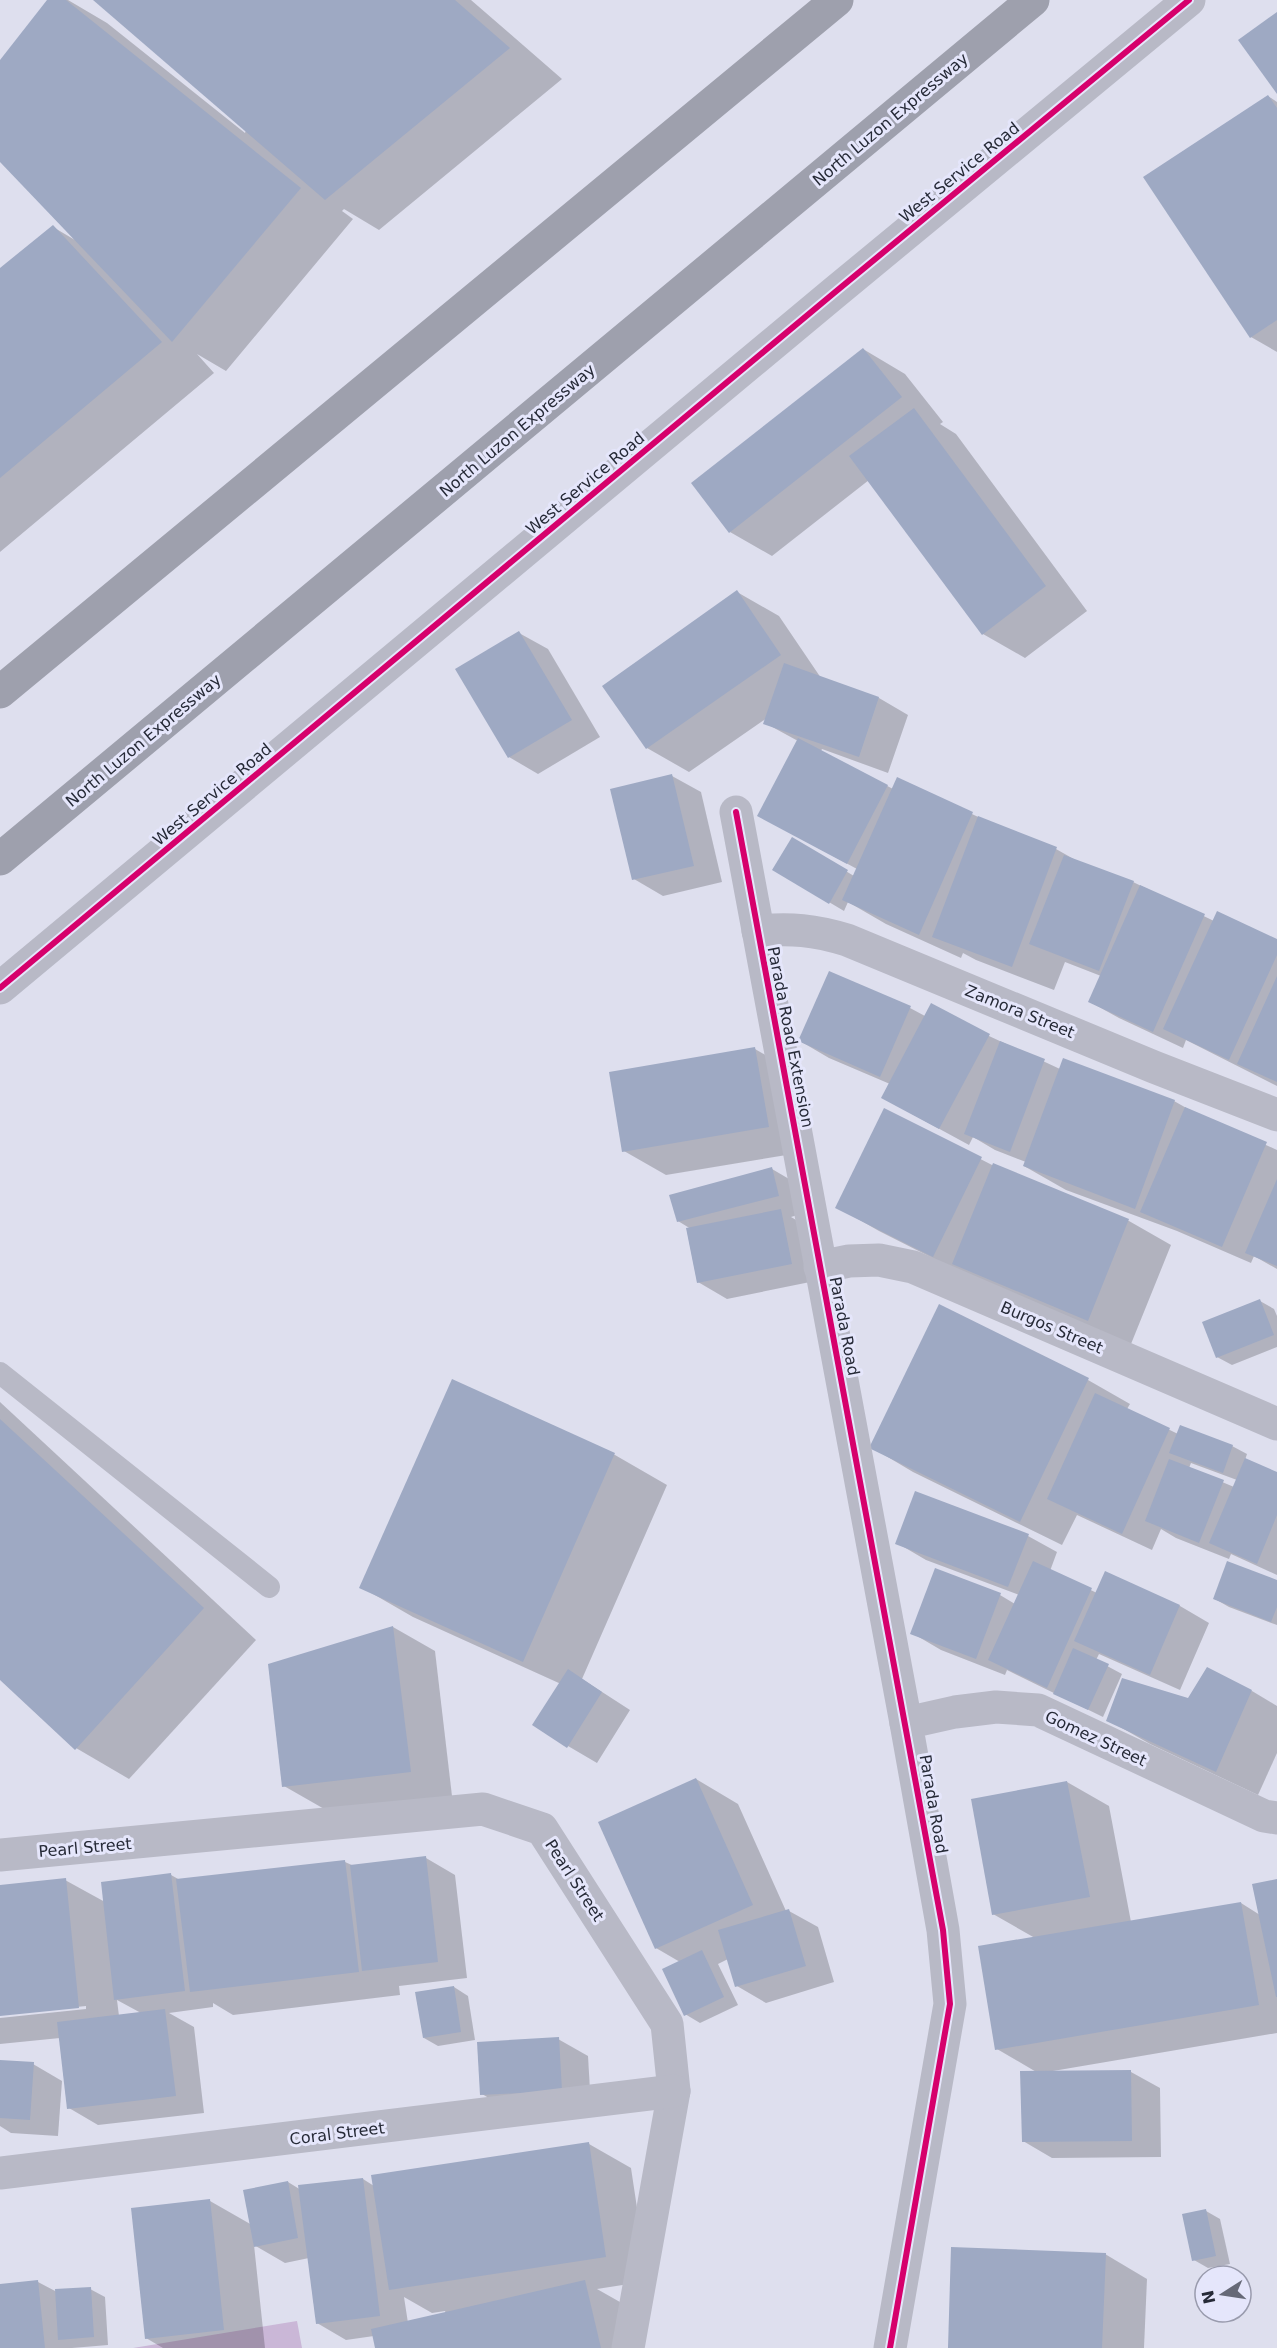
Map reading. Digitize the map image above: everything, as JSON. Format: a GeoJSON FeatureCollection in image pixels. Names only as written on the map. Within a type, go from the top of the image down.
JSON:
{"type":"FeatureCollection","features":[{"type":"Feature","properties":{"kind":"highway"},"geometry":{"type":"LineString","coordinates":[[0,692],[837,0]]}},
{"type":"Feature","properties":{"kind":"highway","name":"North Luzon Expressway"},"geometry":{"type":"LineString","coordinates":[[0,859],[1033,0]]}},
{"type":"Feature","properties":{"kind":"street","name":"West Service Road"},"geometry":{"type":"LineString","coordinates":[[0,988],[1189,0]]}},
{"type":"Feature","properties":{"kind":"street","name":"Parada Road Extension"},"geometry":{"type":"LineString","coordinates":[[736,812],[820,1267]]}},
{"type":"Feature","properties":{"kind":"street","name":"Zamora Street"},"geometry":{"type":"LineString","coordinates":[[758,931],[787,928],[817,931],[847,940],[1277,1115]]}},
{"type":"Feature","properties":{"kind":"street","name":"Burgos Street"},"geometry":{"type":"LineString","coordinates":[[820,1267],[849,1261],[879,1260],[913,1267],[1277,1424]]}},
{"type":"Feature","properties":{"kind":"street","name":"Parada Road"},"geometry":{"type":"LineString","coordinates":[[820,1267],[943,1930],[950,2004],[890,2348]]}},
{"type":"Feature","properties":{"kind":"street","name":"Gomez Street"},"geometry":{"type":"LineString","coordinates":[[906,1724],[955,1712],[996,1707],[1038,1710],[1264,1816],[1277,1818]]}},
{"type":"Feature","properties":{"kind":"street","name":"Pearl Street"},"geometry":{"type":"LineString","coordinates":[[0,1855],[483,1809],[542,1829],[667,2024],[674,2091],[628,2348]]}},
{"type":"Feature","properties":{"kind":"street","name":"Coral Street"},"geometry":{"type":"LineString","coordinates":[[0,2173],[674,2091]]}},
{"type":"Feature","properties":{"kind":"lane"},"geometry":{"type":"LineString","coordinates":[[0,1373],[269,1587]]}},
{"type":"Feature","properties":{"kind":"shaded area"},"geometry":{"type":"Polygon","coordinates":[[[297,2321],[302,2348],[133,2348],[297,2321]]]}},
{"type":"Feature","properties":{"kind":"building"},"geometry":{"type":"Polygon","coordinates":[[[47,0],[66,0],[301,188],[172,342],[0,162],[0,60],[47,0]]]}},
{"type":"Feature","properties":{"kind":"building"},"geometry":{"type":"Polygon","coordinates":[[[93,0],[455,0],[510,48],[325,200],[93,0]]]}},
{"type":"Feature","properties":{"kind":"building"},"geometry":{"type":"Polygon","coordinates":[[[1277,12],[1277,94],[1238,40],[1277,12]]]}},
{"type":"Feature","properties":{"kind":"building"},"geometry":{"type":"Polygon","coordinates":[[[1268,95],[1277,108],[1277,320],[1250,338],[1143,177],[1268,95]]]}},
{"type":"Feature","properties":{"kind":"building"},"geometry":{"type":"Polygon","coordinates":[[[53,225],[162,342],[0,478],[0,268],[53,225]]]}},
{"type":"Feature","properties":{"kind":"building"},"geometry":{"type":"Polygon","coordinates":[[[863,348],[902,397],[729,533],[691,483],[863,348]]]}},
{"type":"Feature","properties":{"kind":"building"},"geometry":{"type":"Polygon","coordinates":[[[914,408],[1046,586],[982,635],[849,456],[914,408]]]}},
{"type":"Feature","properties":{"kind":"building"},"geometry":{"type":"Polygon","coordinates":[[[737,590],[781,655],[646,749],[602,686],[737,590]]]}},
{"type":"Feature","properties":{"kind":"building"},"geometry":{"type":"Polygon","coordinates":[[[519,631],[572,720],[508,758],[455,669],[519,631]]]}},
{"type":"Feature","properties":{"kind":"building"},"geometry":{"type":"Polygon","coordinates":[[[784,663],[879,697],[859,757],[763,724],[784,663]]]}},
{"type":"Feature","properties":{"kind":"building"},"geometry":{"type":"Polygon","coordinates":[[[798,738],[888,785],[847,864],[757,816],[798,738]]]}},
{"type":"Feature","properties":{"kind":"building"},"geometry":{"type":"Polygon","coordinates":[[[672,774],[694,866],[632,880],[610,789],[672,774]]]}},
{"type":"Feature","properties":{"kind":"building"},"geometry":{"type":"Polygon","coordinates":[[[897,777],[973,812],[919,935],[842,900],[897,777]]]}},
{"type":"Feature","properties":{"kind":"building"},"geometry":{"type":"Polygon","coordinates":[[[978,816],[1057,847],[1012,967],[932,937],[978,816]]]}},
{"type":"Feature","properties":{"kind":"building"},"geometry":{"type":"Polygon","coordinates":[[[792,837],[848,870],[829,904],[772,870],[792,837]]]}},
{"type":"Feature","properties":{"kind":"building"},"geometry":{"type":"Polygon","coordinates":[[[1064,855],[1134,881],[1099,971],[1029,944],[1064,855]]]}},
{"type":"Feature","properties":{"kind":"building"},"geometry":{"type":"Polygon","coordinates":[[[1140,885],[1205,914],[1153,1032],[1088,1002],[1140,885]]]}},
{"type":"Feature","properties":{"kind":"building"},"geometry":{"type":"Polygon","coordinates":[[[1217,911],[1277,939],[1277,955],[1229,1060],[1163,1029],[1217,911]]]}},
{"type":"Feature","properties":{"kind":"building"},"geometry":{"type":"Polygon","coordinates":[[[829,971],[911,1006],[880,1077],[798,1041],[829,971]]]}},
{"type":"Feature","properties":{"kind":"building"},"geometry":{"type":"Polygon","coordinates":[[[1277,976],[1277,1082],[1237,1064],[1277,976]]]}},
{"type":"Feature","properties":{"kind":"building"},"geometry":{"type":"Polygon","coordinates":[[[931,1003],[990,1034],[939,1129],[881,1098],[931,1003]]]}},
{"type":"Feature","properties":{"kind":"building"},"geometry":{"type":"Polygon","coordinates":[[[1000,1041],[1045,1059],[1010,1152],[964,1134],[1000,1041]]]}},
{"type":"Feature","properties":{"kind":"building"},"geometry":{"type":"Polygon","coordinates":[[[755,1047],[769,1127],[622,1152],[609,1072],[755,1047]]]}},
{"type":"Feature","properties":{"kind":"building"},"geometry":{"type":"Polygon","coordinates":[[[1063,1058],[1175,1100],[1135,1209],[1023,1166],[1063,1058]]]}},
{"type":"Feature","properties":{"kind":"building"},"geometry":{"type":"Polygon","coordinates":[[[1185,1107],[1267,1142],[1222,1247],[1140,1212],[1185,1107]]]}},
{"type":"Feature","properties":{"kind":"building"},"geometry":{"type":"Polygon","coordinates":[[[884,1108],[982,1157],[933,1257],[835,1208],[884,1108]]]}},
{"type":"Feature","properties":{"kind":"building"},"geometry":{"type":"Polygon","coordinates":[[[993,1163],[1129,1219],[1088,1321],[952,1264],[993,1163]]]}},
{"type":"Feature","properties":{"kind":"building"},"geometry":{"type":"Polygon","coordinates":[[[772,1167],[779,1196],[677,1222],[669,1195],[772,1167]]]}},
{"type":"Feature","properties":{"kind":"building"},"geometry":{"type":"Polygon","coordinates":[[[1277,1179],[1277,1266],[1245,1253],[1277,1179]]]}},
{"type":"Feature","properties":{"kind":"building"},"geometry":{"type":"Polygon","coordinates":[[[781,1209],[792,1264],[697,1283],[686,1228],[781,1209]]]}},
{"type":"Feature","properties":{"kind":"building"},"geometry":{"type":"Polygon","coordinates":[[[1260,1299],[1274,1335],[1216,1358],[1202,1322],[1260,1299]]]}},
{"type":"Feature","properties":{"kind":"building"},"geometry":{"type":"Polygon","coordinates":[[[939,1304],[1089,1378],[1020,1522],[869,1448],[939,1304]]]}},
{"type":"Feature","properties":{"kind":"building"},"geometry":{"type":"Polygon","coordinates":[[[452,1379],[615,1453],[523,1662],[359,1588],[452,1379]]]}},
{"type":"Feature","properties":{"kind":"building"},"geometry":{"type":"Polygon","coordinates":[[[1095,1393],[1170,1428],[1122,1534],[1047,1499],[1095,1393]]]}},
{"type":"Feature","properties":{"kind":"building"},"geometry":{"type":"Polygon","coordinates":[[[0,1419],[204,1608],[75,1750],[0,1680],[0,1419]]]}},
{"type":"Feature","properties":{"kind":"building"},"geometry":{"type":"Polygon","coordinates":[[[1180,1425],[1233,1445],[1223,1473],[1169,1453],[1180,1425]]]}},
{"type":"Feature","properties":{"kind":"building"},"geometry":{"type":"Polygon","coordinates":[[[1245,1458],[1277,1472],[1277,1515],[1257,1564],[1209,1543],[1245,1458]]]}},
{"type":"Feature","properties":{"kind":"building"},"geometry":{"type":"Polygon","coordinates":[[[1169,1459],[1224,1480],[1199,1543],[1145,1521],[1169,1459]]]}},
{"type":"Feature","properties":{"kind":"building"},"geometry":{"type":"Polygon","coordinates":[[[915,1491],[1029,1534],[1008,1587],[895,1544],[915,1491]]]}},
{"type":"Feature","properties":{"kind":"building"},"geometry":{"type":"Polygon","coordinates":[[[1033,1561],[1092,1588],[1047,1688],[988,1660],[1033,1561]]]}},
{"type":"Feature","properties":{"kind":"building"},"geometry":{"type":"Polygon","coordinates":[[[1227,1561],[1277,1580],[1277,1607],[1271,1622],[1213,1599],[1227,1561]]]}},
{"type":"Feature","properties":{"kind":"building"},"geometry":{"type":"Polygon","coordinates":[[[935,1568],[1001,1593],[976,1659],[910,1634],[935,1568]]]}},
{"type":"Feature","properties":{"kind":"building"},"geometry":{"type":"Polygon","coordinates":[[[1105,1571],[1180,1605],[1150,1675],[1074,1641],[1105,1571]]]}},
{"type":"Feature","properties":{"kind":"building"},"geometry":{"type":"Polygon","coordinates":[[[393,1626],[411,1772],[282,1787],[268,1664],[393,1626]]]}},
{"type":"Feature","properties":{"kind":"building"},"geometry":{"type":"Polygon","coordinates":[[[1073,1648],[1109,1664],[1088,1710],[1053,1694],[1073,1648]]]}},
{"type":"Feature","properties":{"kind":"building"},"geometry":{"type":"Polygon","coordinates":[[[1207,1667],[1252,1690],[1216,1772],[1106,1721],[1122,1678],[1188,1698],[1207,1667]]]}},
{"type":"Feature","properties":{"kind":"building"},"geometry":{"type":"Polygon","coordinates":[[[568,1669],[602,1692],[567,1748],[532,1725],[568,1669]]]}},
{"type":"Feature","properties":{"kind":"building"},"geometry":{"type":"Polygon","coordinates":[[[696,1778],[753,1905],[655,1949],[598,1822],[696,1778]]]}},
{"type":"Feature","properties":{"kind":"building"},"geometry":{"type":"Polygon","coordinates":[[[1067,1781],[1090,1897],[992,1915],[971,1799],[1067,1781]]]}},
{"type":"Feature","properties":{"kind":"building"},"geometry":{"type":"Polygon","coordinates":[[[426,1856],[438,1962],[362,1971],[350,1865],[426,1856]]]}},
{"type":"Feature","properties":{"kind":"building"},"geometry":{"type":"Polygon","coordinates":[[[345,1860],[359,1972],[190,1992],[176,1879],[345,1860]]]}},
{"type":"Feature","properties":{"kind":"building"},"geometry":{"type":"Polygon","coordinates":[[[171,1873],[185,1991],[114,2000],[101,1882],[171,1873]]]}},
{"type":"Feature","properties":{"kind":"building"},"geometry":{"type":"Polygon","coordinates":[[[66,1878],[79,2008],[0,2016],[0,1885],[66,1878]]]}},
{"type":"Feature","properties":{"kind":"building"},"geometry":{"type":"Polygon","coordinates":[[[1277,1879],[1277,1997],[1276,1997],[1252,1884],[1277,1879]]]}},
{"type":"Feature","properties":{"kind":"building"},"geometry":{"type":"Polygon","coordinates":[[[1241,1902],[1259,2005],[995,2050],[978,1946],[1241,1902]]]}},
{"type":"Feature","properties":{"kind":"building"},"geometry":{"type":"Polygon","coordinates":[[[789,1909],[806,1966],[735,1987],[718,1930],[789,1909]]]}},
{"type":"Feature","properties":{"kind":"building"},"geometry":{"type":"Polygon","coordinates":[[[702,1950],[724,1997],[684,2016],[662,1969],[702,1950]]]}},
{"type":"Feature","properties":{"kind":"building"},"geometry":{"type":"Polygon","coordinates":[[[454,1986],[461,2032],[423,2038],[415,1992],[454,1986]]]}},
{"type":"Feature","properties":{"kind":"building"},"geometry":{"type":"Polygon","coordinates":[[[165,2009],[176,2096],[67,2109],[57,2022],[165,2009]]]}},
{"type":"Feature","properties":{"kind":"building"},"geometry":{"type":"Polygon","coordinates":[[[559,2037],[562,2091],[480,2095],[477,2042],[559,2037]]]}},
{"type":"Feature","properties":{"kind":"building"},"geometry":{"type":"Polygon","coordinates":[[[0,2060],[34,2062],[30,2120],[0,2118],[0,2060]]]}},
{"type":"Feature","properties":{"kind":"building"},"geometry":{"type":"Polygon","coordinates":[[[1131,2070],[1132,2141],[1022,2142],[1020,2071],[1131,2070]]]}},
{"type":"Feature","properties":{"kind":"building"},"geometry":{"type":"Polygon","coordinates":[[[589,2142],[606,2257],[389,2290],[371,2175],[589,2142]]]}},
{"type":"Feature","properties":{"kind":"building"},"geometry":{"type":"Polygon","coordinates":[[[363,2178],[380,2316],[316,2324],[298,2185],[363,2178]]]}},
{"type":"Feature","properties":{"kind":"building"},"geometry":{"type":"Polygon","coordinates":[[[288,2181],[298,2238],[254,2247],[243,2190],[288,2181]]]}},
{"type":"Feature","properties":{"kind":"building"},"geometry":{"type":"Polygon","coordinates":[[[210,2199],[224,2330],[145,2339],[131,2208],[210,2199]]]}},
{"type":"Feature","properties":{"kind":"building"},"geometry":{"type":"Polygon","coordinates":[[[1206,2209],[1216,2256],[1192,2261],[1182,2214],[1206,2209]]]}},
{"type":"Feature","properties":{"kind":"building"},"geometry":{"type":"Polygon","coordinates":[[[951,2247],[1106,2253],[1102,2348],[948,2348],[951,2247]]]}},
{"type":"Feature","properties":{"kind":"building"},"geometry":{"type":"Polygon","coordinates":[[[38,2280],[45,2348],[0,2348],[0,2284],[38,2280]]]}},
{"type":"Feature","properties":{"kind":"building"},"geometry":{"type":"Polygon","coordinates":[[[585,2280],[601,2348],[375,2348],[371,2329],[585,2280]]]}},
{"type":"Feature","properties":{"kind":"building"},"geometry":{"type":"Polygon","coordinates":[[[91,2287],[94,2337],[58,2340],[55,2289],[91,2287]]]}},
{"type":"Feature","properties":{"kind":"cycle path"},"geometry":{"type":"LineString","coordinates":[[0,988],[1189,0]]}},
{"type":"Feature","properties":{"kind":"cycle path"},"geometry":{"type":"LineString","coordinates":[[736,812],[943,1930],[950,2004],[890,2348]]}}]}
